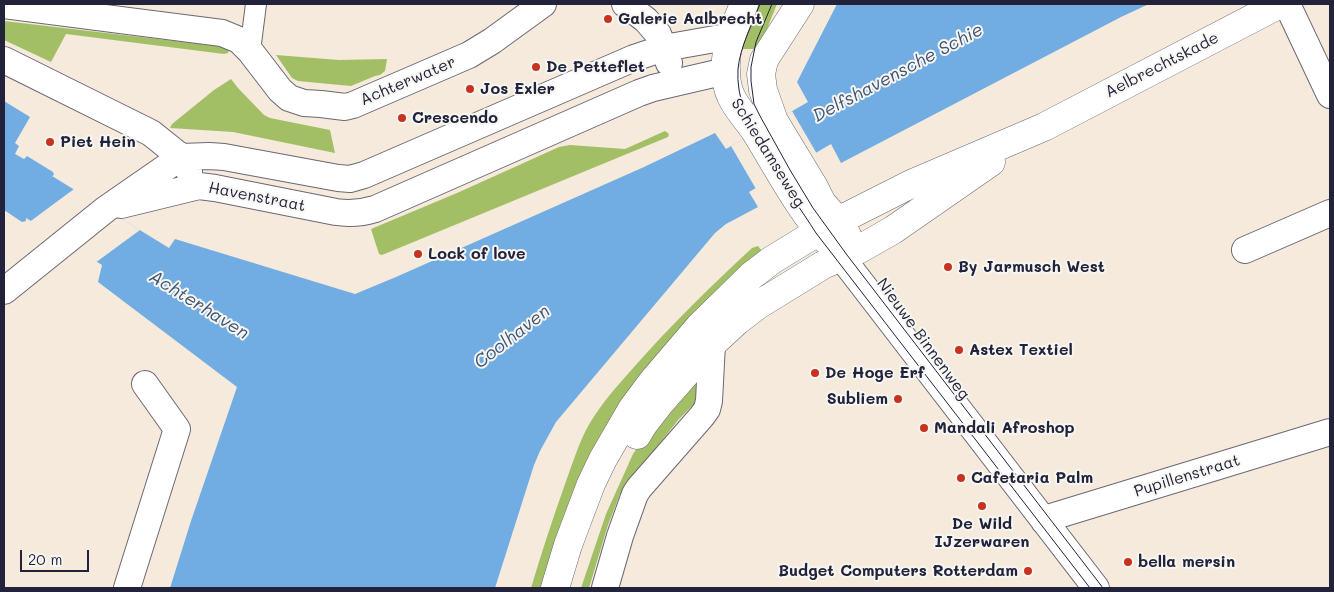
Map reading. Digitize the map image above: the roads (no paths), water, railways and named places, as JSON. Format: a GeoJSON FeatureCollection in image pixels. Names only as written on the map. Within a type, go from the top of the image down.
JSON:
{"type":"FeatureCollection","features":[{"type":"Feature","properties":{"kind":"street"},"geometry":{"type":"LineString","coordinates":[[250,51],[256,4]]}},
{"type":"Feature","properties":{"kind":"street","name":"Achterwater"},"geometry":{"type":"LineString","coordinates":[[4,5],[222,33],[239,40],[250,51],[280,90],[289,98],[304,102],[345,106],[353,105],[469,55],[492,41],[543,4]]}},
{"type":"Feature","properties":{"kind":"street"},"geometry":{"type":"LineString","coordinates":[[625,4],[646,20],[658,34],[676,82]]}},
{"type":"Feature","properties":{"kind":"street","name":"Schiedamseweg"},"geometry":{"type":"LineString","coordinates":[[744,4],[732,36],[726,62],[731,97],[765,126],[790,169],[822,203],[828,226],[850,254]]}},
{"type":"Feature","properties":{"kind":"street","name":"Schiedamseweg"},"geometry":{"type":"LineString","coordinates":[[765,126],[761,74],[764,60],[800,4]]}},
{"type":"Feature","properties":{"kind":"street","name":"Aelbrechtskade"},"geometry":{"type":"LineString","coordinates":[[555,588],[571,537],[591,484],[614,438],[632,409],[675,353],[698,327],[745,282],[772,260],[828,226],[913,182],[1044,127],[1280,4]]}},
{"type":"Feature","properties":{"kind":"street"},"geometry":{"type":"LineString","coordinates":[[1287,4],[1330,94]]}},
{"type":"Feature","properties":{"kind":"street","name":"Havenstraat"},"geometry":{"type":"LineString","coordinates":[[181,157],[218,156],[338,178],[350,179],[364,176],[634,58],[664,48],[732,36]]}},
{"type":"Feature","properties":{"kind":"street"},"geometry":{"type":"LineString","coordinates":[[4,60],[150,133],[181,157],[199,186]]}},
{"type":"Feature","properties":{"kind":"street"},"geometry":{"type":"LineString","coordinates":[[726,71],[751,67],[764,60]]}},
{"type":"Feature","properties":{"kind":"street","name":"Havenstraat"},"geometry":{"type":"LineString","coordinates":[[106,209],[199,186],[336,212],[362,213],[639,93],[676,82],[726,71]]}},
{"type":"Feature","properties":{"kind":"street","name":"Aelbrechtskade"},"geometry":{"type":"LineString","coordinates":[[573,588],[596,514],[628,448],[649,417],[712,344],[758,305],[824,265],[850,254],[893,230],[1044,127]]}},
{"type":"Feature","properties":{"kind":"street"},"geometry":{"type":"LineString","coordinates":[[4,291],[106,209],[181,157]]}},
{"type":"Feature","properties":{"kind":"street"},"geometry":{"type":"LineString","coordinates":[[1245,250],[1330,213]]}},
{"type":"Feature","properties":{"kind":"street","name":"Nieuwe Binnenweg"},"geometry":{"type":"LineString","coordinates":[[850,254],[962,388],[996,458],[1096,588]]}},
{"type":"Feature","properties":{"kind":"street"},"geometry":{"type":"LineString","coordinates":[[605,588],[620,536],[635,494],[707,409],[712,344]]}},
{"type":"Feature","properties":{"kind":"street"},"geometry":{"type":"LineString","coordinates":[[127,588],[177,430],[145,384]]}},
{"type":"Feature","properties":{"kind":"street","name":"Pupillenstraat"},"geometry":{"type":"LineString","coordinates":[[1044,521],[1048,518],[1330,432]]}},
{"type":"Feature","properties":{"kind":"water"},"geometry":{"type":"Polygon","coordinates":[[[837,4],[1149,4],[841,163],[831,144],[749,192],[758,207],[726,224],[715,233],[556,422],[534,465],[495,588],[170,588],[237,387],[98,282],[102,265],[26,218],[26,221],[22,222],[4,210],[4,101],[30,117],[15,143],[19,146],[15,154],[24,159],[27,156],[53,172],[54,175],[52,176],[169,248],[175,239],[355,294],[644,167],[715,133],[726,149],[808,102],[797,82],[837,4]]]}},
{"type":"Feature","properties":{"kind":"tram line"},"geometry":{"type":"LineString","coordinates":[[760,4],[744,44],[738,69],[739,90],[745,112],[765,155],[816,233],[1090,588]]}},
{"type":"Feature","properties":{"kind":"tram line"},"geometry":{"type":"LineString","coordinates":[[772,4],[756,42],[751,67],[751,81],[754,104],[790,170],[813,208],[847,255],[1103,588]]}},
{"type":"Feature","properties":{"kind":"place","name":"Galerie Aalbrecht"},"geometry":{"type":"Point","coordinates":[608,19]}},
{"type":"Feature","properties":{"kind":"place","name":"De Petteflet"},"geometry":{"type":"Point","coordinates":[536,67]}},
{"type":"Feature","properties":{"kind":"place","name":"Jos Exler"},"geometry":{"type":"Point","coordinates":[470,89]}},
{"type":"Feature","properties":{"kind":"place","name":"Crescendo"},"geometry":{"type":"Point","coordinates":[402,118]}},
{"type":"Feature","properties":{"kind":"place","name":"Piet Hein"},"geometry":{"type":"Point","coordinates":[50,142]}},
{"type":"Feature","properties":{"kind":"place","name":"Lock of love"},"geometry":{"type":"Point","coordinates":[418,254]}},
{"type":"Feature","properties":{"kind":"place","name":"By Jarmusch West"},"geometry":{"type":"Point","coordinates":[948,267]}},
{"type":"Feature","properties":{"kind":"place","name":"Astex Textiel"},"geometry":{"type":"Point","coordinates":[959,350]}},
{"type":"Feature","properties":{"kind":"place","name":"De Hoge Erf"},"geometry":{"type":"Point","coordinates":[815,373]}},
{"type":"Feature","properties":{"kind":"place","name":"Subliem"},"geometry":{"type":"Point","coordinates":[898,399]}},
{"type":"Feature","properties":{"kind":"place","name":"Mandali Afroshop"},"geometry":{"type":"Point","coordinates":[924,428]}},
{"type":"Feature","properties":{"kind":"place","name":"Cafetaria Palm"},"geometry":{"type":"Point","coordinates":[961,478]}},
{"type":"Feature","properties":{"kind":"place","name":"De Wild IJzerwaren"},"geometry":{"type":"Point","coordinates":[982,506]}},
{"type":"Feature","properties":{"kind":"place","name":"bella mersin"},"geometry":{"type":"Point","coordinates":[1128,562]}},
{"type":"Feature","properties":{"kind":"place","name":"Budget Computers Rotterdam"},"geometry":{"type":"Point","coordinates":[1028,571]}},
{"type":"Feature","properties":{"kind":"water label","name":"Delfshavensche Schie"},"geometry":{"type":"Point","coordinates":[898,73]}},
{"type":"Feature","properties":{"kind":"water label","name":"Achterhaven"},"geometry":{"type":"Point","coordinates":[199,305]}},
{"type":"Feature","properties":{"kind":"water label","name":"Coolhaven"},"geometry":{"type":"Point","coordinates":[512,337]}}]}
